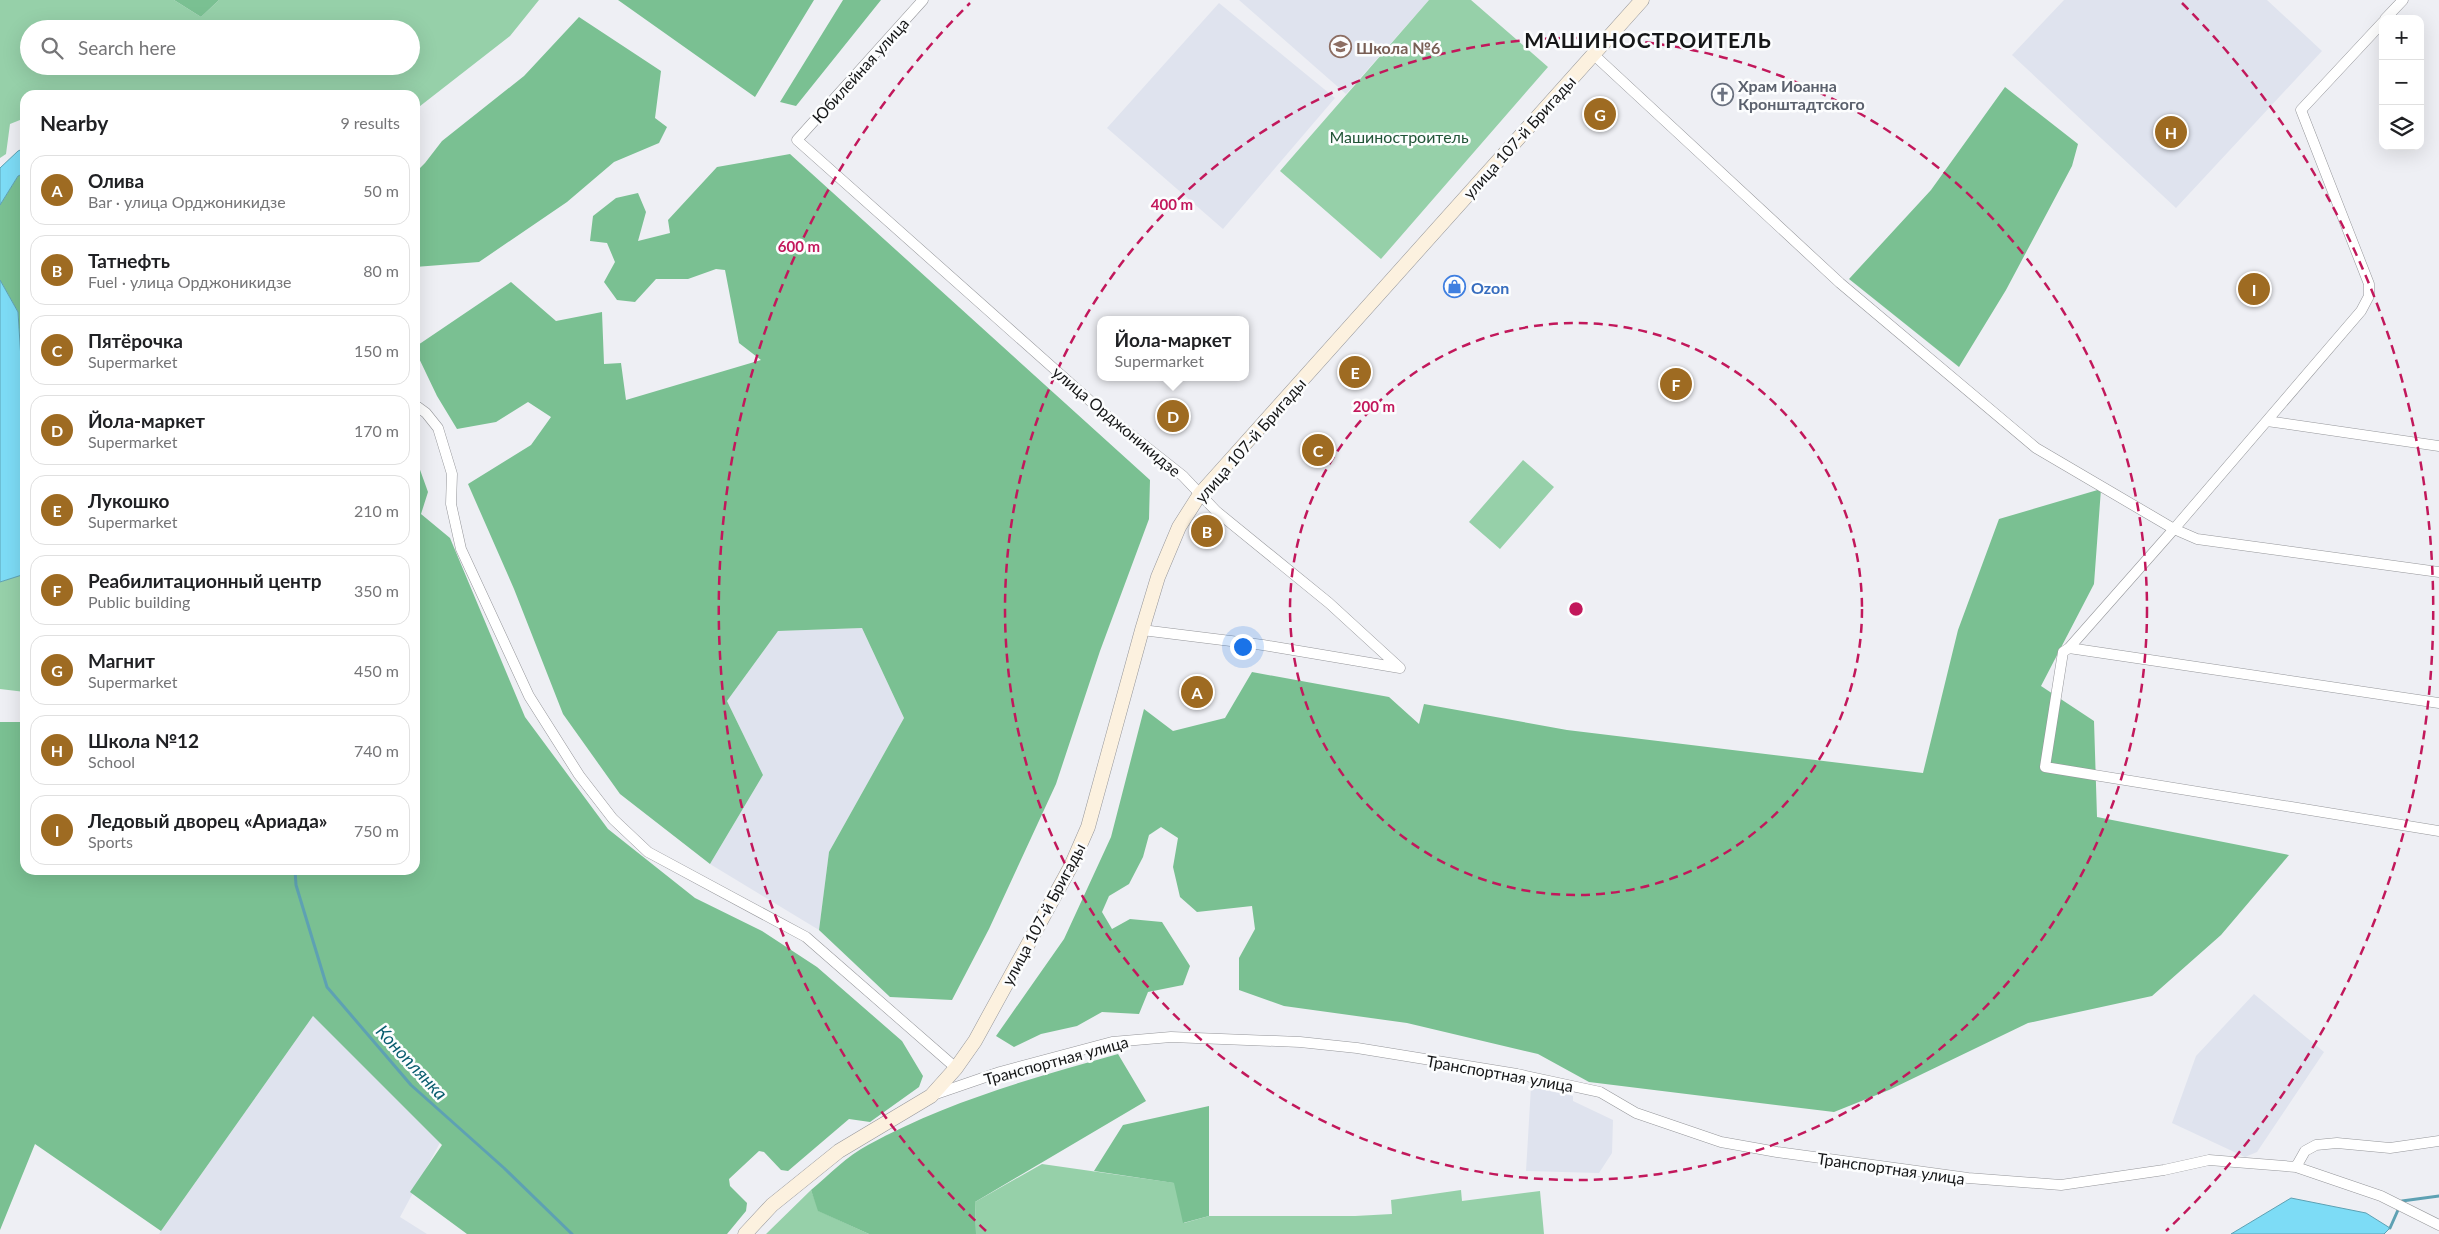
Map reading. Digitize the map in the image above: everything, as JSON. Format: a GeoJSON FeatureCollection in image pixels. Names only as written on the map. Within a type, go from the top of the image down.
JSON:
{"type":"FeatureCollection","features":[{"type":"Feature","properties":{"kind":"main road","name":"улица 107-й Бригады"},"geometry":{"type":"LineString","coordinates":[[931,1096],[956,1068],[975,1041],[1071,866],[1088,827],[1142,630],[1167,554],[1179,527],[1200,494],[1642,0]]}},
{"type":"Feature","properties":{"kind":"main road","name":"Транспортная улица"},"geometry":{"type":"LineString","coordinates":[[745,1234],[772,1205],[839,1150],[931,1096]]}},
{"type":"Feature","properties":{"kind":"street","name":"Юбилейная улица"},"geometry":{"type":"LineString","coordinates":[[797,140],[923,0]]}},
{"type":"Feature","properties":{"kind":"street"},"geometry":{"type":"LineString","coordinates":[[2389,15],[2403,0]]}},
{"type":"Feature","properties":{"kind":"street"},"geometry":{"type":"LineString","coordinates":[[2379,26],[2301,110],[2369,284],[2369,296],[2361,311],[2267,421],[2069,648],[2063,652],[2045,767],[2439,830]]}},
{"type":"Feature","properties":{"kind":"street"},"geometry":{"type":"LineString","coordinates":[[1593,54],[1840,283],[2036,448],[2174,529],[2196,539],[2439,572]]}},
{"type":"Feature","properties":{"kind":"street","name":"улица Орджоникидзе"},"geometry":{"type":"LineString","coordinates":[[797,140],[1106,415],[1183,476],[1216,511],[1329,603],[1400,668],[1262,645],[1142,630]]}},
{"type":"Feature","properties":{"kind":"street"},"geometry":{"type":"LineString","coordinates":[[420,409],[438,428],[452,474],[451,504],[461,549],[529,696],[579,775],[613,819],[648,852],[806,937],[956,1068]]}},
{"type":"Feature","properties":{"kind":"street"},"geometry":{"type":"LineString","coordinates":[[2267,421],[2439,446]]}},
{"type":"Feature","properties":{"kind":"street"},"geometry":{"type":"LineString","coordinates":[[2069,648],[2439,703]]}},
{"type":"Feature","properties":{"kind":"street","name":"Транспортная улица"},"geometry":{"type":"LineString","coordinates":[[931,1096],[1000,1072],[1112,1042],[1171,1037],[1253,1039],[1357,1048],[1517,1074],[1600,1092],[1636,1113],[1721,1142],[1958,1177],[2061,1185],[2164,1170],[2209,1160],[2296,1167],[2381,1196],[2439,1225]]}},
{"type":"Feature","properties":{"kind":"street"},"geometry":{"type":"LineString","coordinates":[[2296,1167],[2305,1151],[2316,1145],[2336,1143],[2390,1148],[2439,1141]]}},
{"type":"Feature","properties":{"kind":"shaded area","name":"Школа №6"},"geometry":{"type":"Polygon","coordinates":[[[1239,0],[1429,0],[1346,94],[1239,0]]]}},
{"type":"Feature","properties":{"kind":"shaded area"},"geometry":{"type":"Polygon","coordinates":[[[2064,0],[2267,0],[2322,51],[2176,208],[2012,55],[2064,0]]]}},
{"type":"Feature","properties":{"kind":"shaded area"},"geometry":{"type":"Polygon","coordinates":[[[1219,3],[1335,98],[1223,229],[1107,128],[1219,3]]]}},
{"type":"Feature","properties":{"kind":"shaded area"},"geometry":{"type":"Polygon","coordinates":[[[862,628],[904,718],[829,852],[819,930],[710,864],[763,775],[727,701],[778,631],[862,628]]]}},
{"type":"Feature","properties":{"kind":"shaded area"},"geometry":{"type":"Polygon","coordinates":[[[2254,994],[2324,1052],[2257,1152],[2245,1157],[2172,1123],[2196,1056],[2254,994]]]}},
{"type":"Feature","properties":{"kind":"shaded area"},"geometry":{"type":"Polygon","coordinates":[[[313,1016],[442,1139],[400,1217],[427,1234],[159,1234],[313,1016]]]}},
{"type":"Feature","properties":{"kind":"shaded area"},"geometry":{"type":"Polygon","coordinates":[[[1531,1087],[1573,1096],[1573,1101],[1613,1120],[1612,1153],[1599,1173],[1526,1171],[1531,1087]]]}},
{"type":"Feature","properties":{"kind":"green space"},"geometry":{"type":"Polygon","coordinates":[[[0,0],[174,0],[201,17],[219,0],[539,0],[510,36],[420,106],[420,90],[20,90],[20,120],[10,124],[6,154],[0,158],[0,0]]]}},
{"type":"Feature","properties":{"kind":"green space"},"geometry":{"type":"Polygon","coordinates":[[[174,0],[219,0],[201,17],[174,0]]]}},
{"type":"Feature","properties":{"kind":"green space"},"geometry":{"type":"Polygon","coordinates":[[[618,0],[814,0],[755,97],[618,0]]]}},
{"type":"Feature","properties":{"kind":"green space"},"geometry":{"type":"Polygon","coordinates":[[[843,0],[881,0],[796,106],[780,102],[843,0]]]}},
{"type":"Feature","properties":{"kind":"green space","name":"Машиностроитель"},"geometry":{"type":"Polygon","coordinates":[[[1429,0],[1471,0],[1548,67],[1381,259],[1280,171],[1429,0]]]}},
{"type":"Feature","properties":{"kind":"green space"},"geometry":{"type":"Polygon","coordinates":[[[579,17],[661,71],[655,118],[667,127],[659,143],[614,162],[567,202],[479,262],[420,267],[420,168],[442,141],[524,76],[579,17]]]}},
{"type":"Feature","properties":{"kind":"green space"},"geometry":{"type":"Polygon","coordinates":[[[2005,87],[2078,144],[2072,166],[2006,290],[1959,367],[1849,279],[1931,190],[2005,87]]]}},
{"type":"Feature","properties":{"kind":"green space"},"geometry":{"type":"Polygon","coordinates":[[[790,154],[1150,480],[1149,519],[1100,651],[1056,784],[989,929],[952,1000],[890,997],[819,930],[829,852],[904,718],[862,628],[778,631],[727,701],[763,775],[710,864],[620,794],[563,714],[514,589],[468,484],[531,445],[551,417],[528,402],[496,422],[457,429],[437,396],[420,360],[420,344],[511,282],[556,321],[602,312],[604,364],[621,363],[626,400],[761,360],[739,343],[725,270],[716,269],[688,279],[656,279],[635,302],[617,300],[604,282],[615,262],[607,243],[590,241],[593,216],[616,198],[638,193],[646,212],[638,241],[670,233],[668,220],[717,167],[790,154]]]}},
{"type":"Feature","properties":{"kind":"green space"},"geometry":{"type":"Polygon","coordinates":[[[20,175],[20,344],[18,312],[0,280],[0,205],[20,175]]]}},
{"type":"Feature","properties":{"kind":"green space"},"geometry":{"type":"Polygon","coordinates":[[[1523,460],[1554,487],[1500,549],[1469,522],[1523,460]]]}},
{"type":"Feature","properties":{"kind":"green space"},"geometry":{"type":"Polygon","coordinates":[[[420,470],[428,492],[421,514],[450,538],[525,717],[608,829],[695,898],[762,931],[817,967],[902,1041],[923,1076],[919,1087],[870,1122],[849,1119],[788,1171],[781,1170],[764,1152],[759,1151],[729,1179],[730,1186],[747,1203],[746,1211],[727,1234],[467,1234],[410,1192],[442,1145],[313,1016],[161,1231],[35,1144],[0,1230],[0,722],[20,722],[20,875],[420,875],[420,470]]]}},
{"type":"Feature","properties":{"kind":"green space"},"geometry":{"type":"Polygon","coordinates":[[[2101,489],[2094,584],[2041,686],[2094,721],[2097,817],[2289,855],[2221,935],[2152,996],[2028,1023],[1889,1090],[1834,1112],[1589,1082],[1538,1054],[1407,1023],[1284,1006],[1239,990],[1239,958],[1255,929],[1252,906],[1197,912],[1180,897],[1173,867],[1178,838],[1161,827],[1149,835],[1143,857],[1129,884],[1109,896],[1102,912],[1112,929],[1130,919],[1162,922],[1190,966],[1183,985],[1148,992],[1139,1014],[1102,1012],[1077,1026],[1041,1034],[1014,1047],[996,1036],[1064,939],[1111,837],[1144,709],[1173,731],[1225,718],[1252,672],[1389,697],[1419,724],[1424,704],[1567,730],[1923,773],[1958,630],[1999,519],[2101,489]]]}},
{"type":"Feature","properties":{"kind":"green space"},"geometry":{"type":"Polygon","coordinates":[[[20,575],[20,691],[0,689],[0,582],[20,575]]]}},
{"type":"Feature","properties":{"kind":"green space"},"geometry":{"type":"Polygon","coordinates":[[[1118,1054],[1146,1101],[975,1202],[976,1234],[869,1234],[818,1211],[811,1190],[860,1149],[928,1116],[990,1092],[1118,1054]]]}},
{"type":"Feature","properties":{"kind":"green space"},"geometry":{"type":"Polygon","coordinates":[[[1209,1106],[1209,1216],[1183,1223],[1174,1183],[1094,1171],[1123,1125],[1209,1106]]]}},
{"type":"Feature","properties":{"kind":"green space"},"geometry":{"type":"Polygon","coordinates":[[[1042,1164],[1175,1183],[1184,1223],[1209,1216],[1355,1216],[1392,1214],[1391,1200],[1461,1190],[1462,1201],[1540,1191],[1544,1234],[976,1234],[975,1202],[1042,1164]]]}},
{"type":"Feature","properties":{"kind":"green space"},"geometry":{"type":"Polygon","coordinates":[[[811,1190],[819,1211],[869,1234],[766,1234],[811,1190]]]}},
{"type":"Feature","properties":{"kind":"water"},"geometry":{"type":"Polygon","coordinates":[[[20,150],[20,175],[0,205],[0,168],[20,150]]]}},
{"type":"Feature","properties":{"kind":"water"},"geometry":{"type":"Polygon","coordinates":[[[0,280],[18,312],[20,344],[20,576],[0,582],[0,280]]]}},
{"type":"Feature","properties":{"kind":"water"},"geometry":{"type":"Polygon","coordinates":[[[2291,1198],[2366,1213],[2390,1228],[2384,1234],[2231,1234],[2291,1198]]]}},
{"type":"Feature","properties":{"kind":"waterway","name":"Коноплянка"},"geometry":{"type":"LineString","coordinates":[[295,875],[296,885],[327,987],[411,1085],[504,1168],[572,1234]]}},
{"type":"Feature","properties":{"kind":"waterway","name":"Коноплянка"},"geometry":{"type":"LineString","coordinates":[[2390,1228],[2402,1201],[2439,1196]]}},
{"type":"Feature","properties":{"kind":"place","name":"Школа №6"},"geometry":{"type":"Point","coordinates":[1340,47]}},
{"type":"Feature","properties":{"kind":"place","name":"Храм Иоанна Кронштадтского"},"geometry":{"type":"Point","coordinates":[1722,94]}},
{"type":"Feature","properties":{"kind":"place","name":"Магнит"},"geometry":{"type":"Point","coordinates":[1600,114]}},
{"type":"Feature","properties":{"kind":"place","name":"Школа №12"},"geometry":{"type":"Point","coordinates":[2171,132]}},
{"type":"Feature","properties":{"kind":"place","name":"Ozon"},"geometry":{"type":"Point","coordinates":[1455,287]}},
{"type":"Feature","properties":{"kind":"place","name":"Ледовый дворец «Ариада»"},"geometry":{"type":"Point","coordinates":[2254,289]}},
{"type":"Feature","properties":{"kind":"place","name":"Лукошко"},"geometry":{"type":"Point","coordinates":[1355,372]}},
{"type":"Feature","properties":{"kind":"place","name":"Реабилитационный центр"},"geometry":{"type":"Point","coordinates":[1676,384]}},
{"type":"Feature","properties":{"kind":"place","name":"Йола-маркет"},"geometry":{"type":"Point","coordinates":[1173,416]}},
{"type":"Feature","properties":{"kind":"place","name":"Пятёрочка"},"geometry":{"type":"Point","coordinates":[1318,450]}},
{"type":"Feature","properties":{"kind":"place","name":"Татнефть"},"geometry":{"type":"Point","coordinates":[1207,531]}},
{"type":"Feature","properties":{"kind":"place","name":"Олива"},"geometry":{"type":"Point","coordinates":[1197,692]}},
{"type":"Feature","properties":{"kind":"district","name":"МАШИНОСТРОИТЕЛЬ"},"geometry":{"type":"Point","coordinates":[1648,39]}}]}
